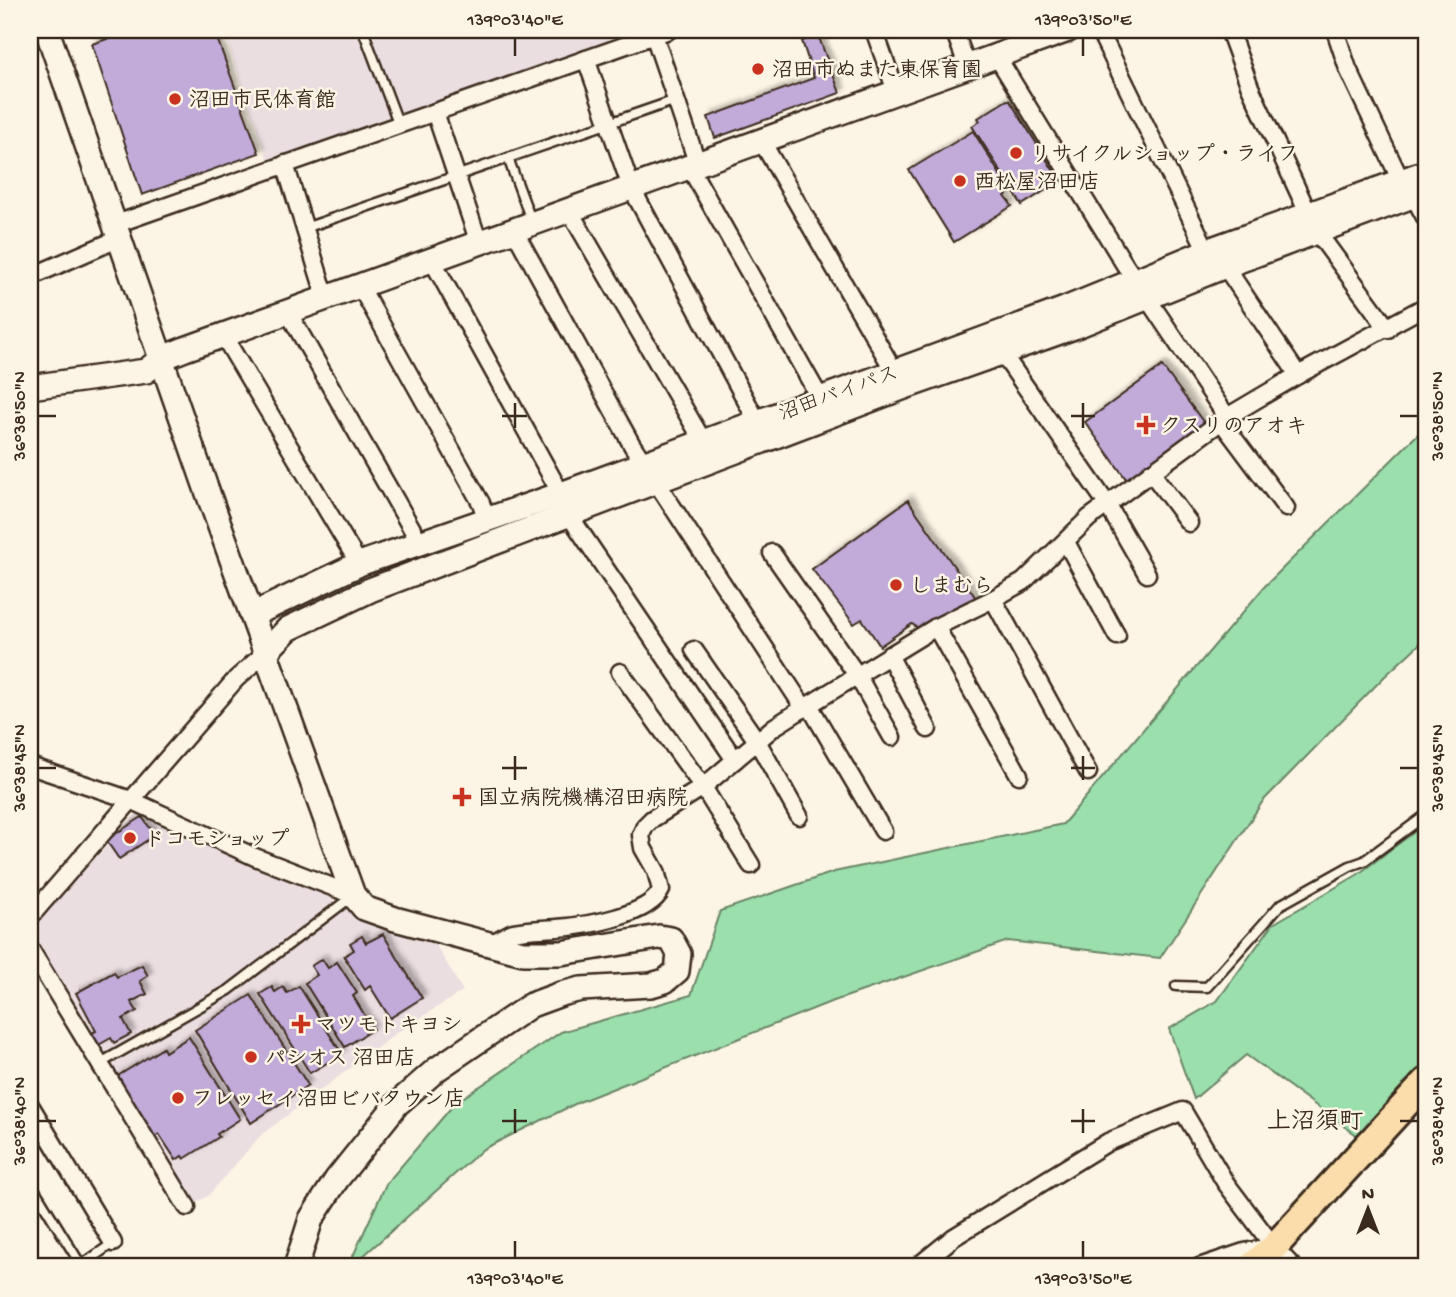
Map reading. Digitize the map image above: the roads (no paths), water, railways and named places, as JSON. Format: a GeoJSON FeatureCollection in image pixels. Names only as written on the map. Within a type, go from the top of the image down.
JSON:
{"type":"FeatureCollection","features":[{"type":"Feature","properties":{"kind":"main road"},"geometry":{"type":"LineString","coordinates":[[1251,1267],[1274,1247],[1426,1082]]}},
{"type":"Feature","properties":{"kind":"street"},"geometry":{"type":"LineString","coordinates":[[47,30],[272,673],[353,895],[364,908],[384,915],[523,953],[561,953],[659,937],[671,939],[679,954],[677,971],[664,981],[623,989],[582,989],[531,1005],[438,1069],[397,1104],[337,1179],[311,1219],[296,1267]]}},
{"type":"Feature","properties":{"kind":"street"},"geometry":{"type":"LineString","coordinates":[[874,30],[896,91]]}},
{"type":"Feature","properties":{"kind":"street"},"geometry":{"type":"LineString","coordinates":[[954,30],[967,65]]}},
{"type":"Feature","properties":{"kind":"street"},"geometry":{"type":"LineString","coordinates":[[30,387],[146,371],[162,359],[223,335],[1068,30]]}},
{"type":"Feature","properties":{"kind":"street"},"geometry":{"type":"LineString","coordinates":[[1099,30],[1216,258],[1298,375]]}},
{"type":"Feature","properties":{"kind":"street"},"geometry":{"type":"LineString","coordinates":[[1229,30],[1251,87],[1313,223],[1388,328]]}},
{"type":"Feature","properties":{"kind":"street"},"geometry":{"type":"LineString","coordinates":[[1335,30],[1348,69],[1413,189],[1426,219]]}},
{"type":"Feature","properties":{"kind":"street"},"geometry":{"type":"LineString","coordinates":[[30,277],[118,231],[285,164],[661,33],[693,164],[820,398]]}},
{"type":"Feature","properties":{"kind":"street"},"geometry":{"type":"LineString","coordinates":[[996,55],[1224,419],[1286,508]]}},
{"type":"Feature","properties":{"kind":"street"},"geometry":{"type":"LineString","coordinates":[[586,59],[631,187],[757,421]]}},
{"type":"Feature","properties":{"kind":"street"},"geometry":{"type":"LineString","coordinates":[[435,113],[479,243]]}},
{"type":"Feature","properties":{"kind":"street"},"geometry":{"type":"LineString","coordinates":[[761,140],[894,371]]}},
{"type":"Feature","properties":{"kind":"street"},"geometry":{"type":"LineString","coordinates":[[285,164],[326,298]]}},
{"type":"Feature","properties":{"kind":"street","name":"沼田バイパス"},"geometry":{"type":"LineString","coordinates":[[266,652],[288,629],[565,504],[650,472],[1002,353],[1216,258],[1413,189],[1426,172]]}},
{"type":"Feature","properties":{"kind":"street"},"geometry":{"type":"LineString","coordinates":[[569,210],[704,441]]}},
{"type":"Feature","properties":{"kind":"street"},"geometry":{"type":"LineString","coordinates":[[523,227],[650,472],[806,706],[883,831]]}},
{"type":"Feature","properties":{"kind":"street"},"geometry":{"type":"LineString","coordinates":[[432,260],[565,504],[734,760]]}},
{"type":"Feature","properties":{"kind":"street"},"geometry":{"type":"LineString","coordinates":[[359,286],[481,503],[487,520]]}},
{"type":"Feature","properties":{"kind":"street","name":"沼田バイパス"},"geometry":{"type":"LineString","coordinates":[[650,472],[704,441],[757,421],[1065,309],[1141,289]]}},
{"type":"Feature","properties":{"kind":"street"},"geometry":{"type":"LineString","coordinates":[[489,945],[514,932],[562,928],[612,918],[649,905],[657,899],[662,890],[656,871],[643,848],[641,835],[645,826],[703,787],[757,741],[806,706],[936,627],[1023,582],[1089,518],[1224,419],[1298,375],[1426,306]]}},
{"type":"Feature","properties":{"kind":"street"},"geometry":{"type":"LineString","coordinates":[[288,312],[420,543]]}},
{"type":"Feature","properties":{"kind":"street"},"geometry":{"type":"LineString","coordinates":[[223,335],[359,564]]}},
{"type":"Feature","properties":{"kind":"street"},"geometry":{"type":"LineString","coordinates":[[1002,353],[1107,505],[1147,574]]}},
{"type":"Feature","properties":{"kind":"street"},"geometry":{"type":"LineString","coordinates":[[1152,472],[1189,523]]}},
{"type":"Feature","properties":{"kind":"street","name":"沼田バイパス"},"geometry":{"type":"LineString","coordinates":[[252,615],[359,564],[487,520],[565,504]]}},
{"type":"Feature","properties":{"kind":"street"},"geometry":{"type":"LineString","coordinates":[[1066,542],[1117,636]]}},
{"type":"Feature","properties":{"kind":"street"},"geometry":{"type":"LineString","coordinates":[[772,553],[857,675],[892,737]]}},
{"type":"Feature","properties":{"kind":"street"},"geometry":{"type":"LineString","coordinates":[[993,599],[1088,772]]}},
{"type":"Feature","properties":{"kind":"street"},"geometry":{"type":"LineString","coordinates":[[936,627],[1019,775]]}},
{"type":"Feature","properties":{"kind":"street"},"geometry":{"type":"LineString","coordinates":[[694,650],[757,741],[799,816]]}},
{"type":"Feature","properties":{"kind":"street"},"geometry":{"type":"LineString","coordinates":[[30,917],[236,679],[266,652]]}},
{"type":"Feature","properties":{"kind":"street"},"geometry":{"type":"LineString","coordinates":[[889,655],[928,729]]}},
{"type":"Feature","properties":{"kind":"street"},"geometry":{"type":"LineString","coordinates":[[620,672],[703,787],[751,865]]}},
{"type":"Feature","properties":{"kind":"street"},"geometry":{"type":"LineString","coordinates":[[30,766],[131,800],[255,857],[353,895]]}},
{"type":"Feature","properties":{"kind":"street"},"geometry":{"type":"LineString","coordinates":[[30,949],[187,1207]]}},
{"type":"Feature","properties":{"kind":"street"},"geometry":{"type":"LineString","coordinates":[[30,1105],[113,1243]]}},
{"type":"Feature","properties":{"kind":"street"},"geometry":{"type":"LineString","coordinates":[[918,1267],[954,1237],[1108,1142],[1183,1111],[1225,1182],[1274,1247],[1293,1267]]}},
{"type":"Feature","properties":{"kind":"street"},"geometry":{"type":"LineString","coordinates":[[1199,1267],[1244,1252],[1274,1247]]}},
{"type":"Feature","properties":{"kind":"lane"},"geometry":{"type":"LineString","coordinates":[[363,30],[399,125]]}},
{"type":"Feature","properties":{"kind":"lane"},"geometry":{"type":"LineString","coordinates":[[305,229],[676,100]]}},
{"type":"Feature","properties":{"kind":"lane"},"geometry":{"type":"LineString","coordinates":[[508,158],[523,227]]}},
{"type":"Feature","properties":{"kind":"lane"},"geometry":{"type":"LineString","coordinates":[[1176,986],[1207,987],[1280,905],[1349,866],[1364,861],[1426,815]]}},
{"type":"Feature","properties":{"kind":"lane"},"geometry":{"type":"LineString","coordinates":[[100,1063],[229,990],[353,895]]}},
{"type":"Feature","properties":{"kind":"lane"},"geometry":{"type":"LineString","coordinates":[[30,1182],[80,1266],[113,1243]]}},
{"type":"Feature","properties":{"kind":"place","name":"沼田市ぬまた東保育園"},"geometry":{"type":"Point","coordinates":[758,69]}},
{"type":"Feature","properties":{"kind":"place","name":"沼田市民体育館"},"geometry":{"type":"Point","coordinates":[175,99]}},
{"type":"Feature","properties":{"kind":"place","name":"リサイクルショップ・ライフ"},"geometry":{"type":"Point","coordinates":[1016,153]}},
{"type":"Feature","properties":{"kind":"place","name":"西松屋沼田店"},"geometry":{"type":"Point","coordinates":[960,181]}},
{"type":"Feature","properties":{"kind":"place","name":"クスリのアオキ"},"geometry":{"type":"Point","coordinates":[1146,425]}},
{"type":"Feature","properties":{"kind":"place","name":"しまむら"},"geometry":{"type":"Point","coordinates":[896,585]}},
{"type":"Feature","properties":{"kind":"place","name":"国立病院機構沼田病院"},"geometry":{"type":"Point","coordinates":[462,797]}},
{"type":"Feature","properties":{"kind":"place","name":"ドコモショップ"},"geometry":{"type":"Point","coordinates":[130,838]}},
{"type":"Feature","properties":{"kind":"place","name":"マツモトキヨシ"},"geometry":{"type":"Point","coordinates":[301,1024]}},
{"type":"Feature","properties":{"kind":"place","name":"パシオス 沼田店"},"geometry":{"type":"Point","coordinates":[251,1057]}},
{"type":"Feature","properties":{"kind":"place","name":"フレッセイ沼田ビバタウン店"},"geometry":{"type":"Point","coordinates":[178,1098]}},
{"type":"Feature","properties":{"kind":"district","name":"上沼須町"},"geometry":{"type":"Point","coordinates":[1315,1120]}}]}
